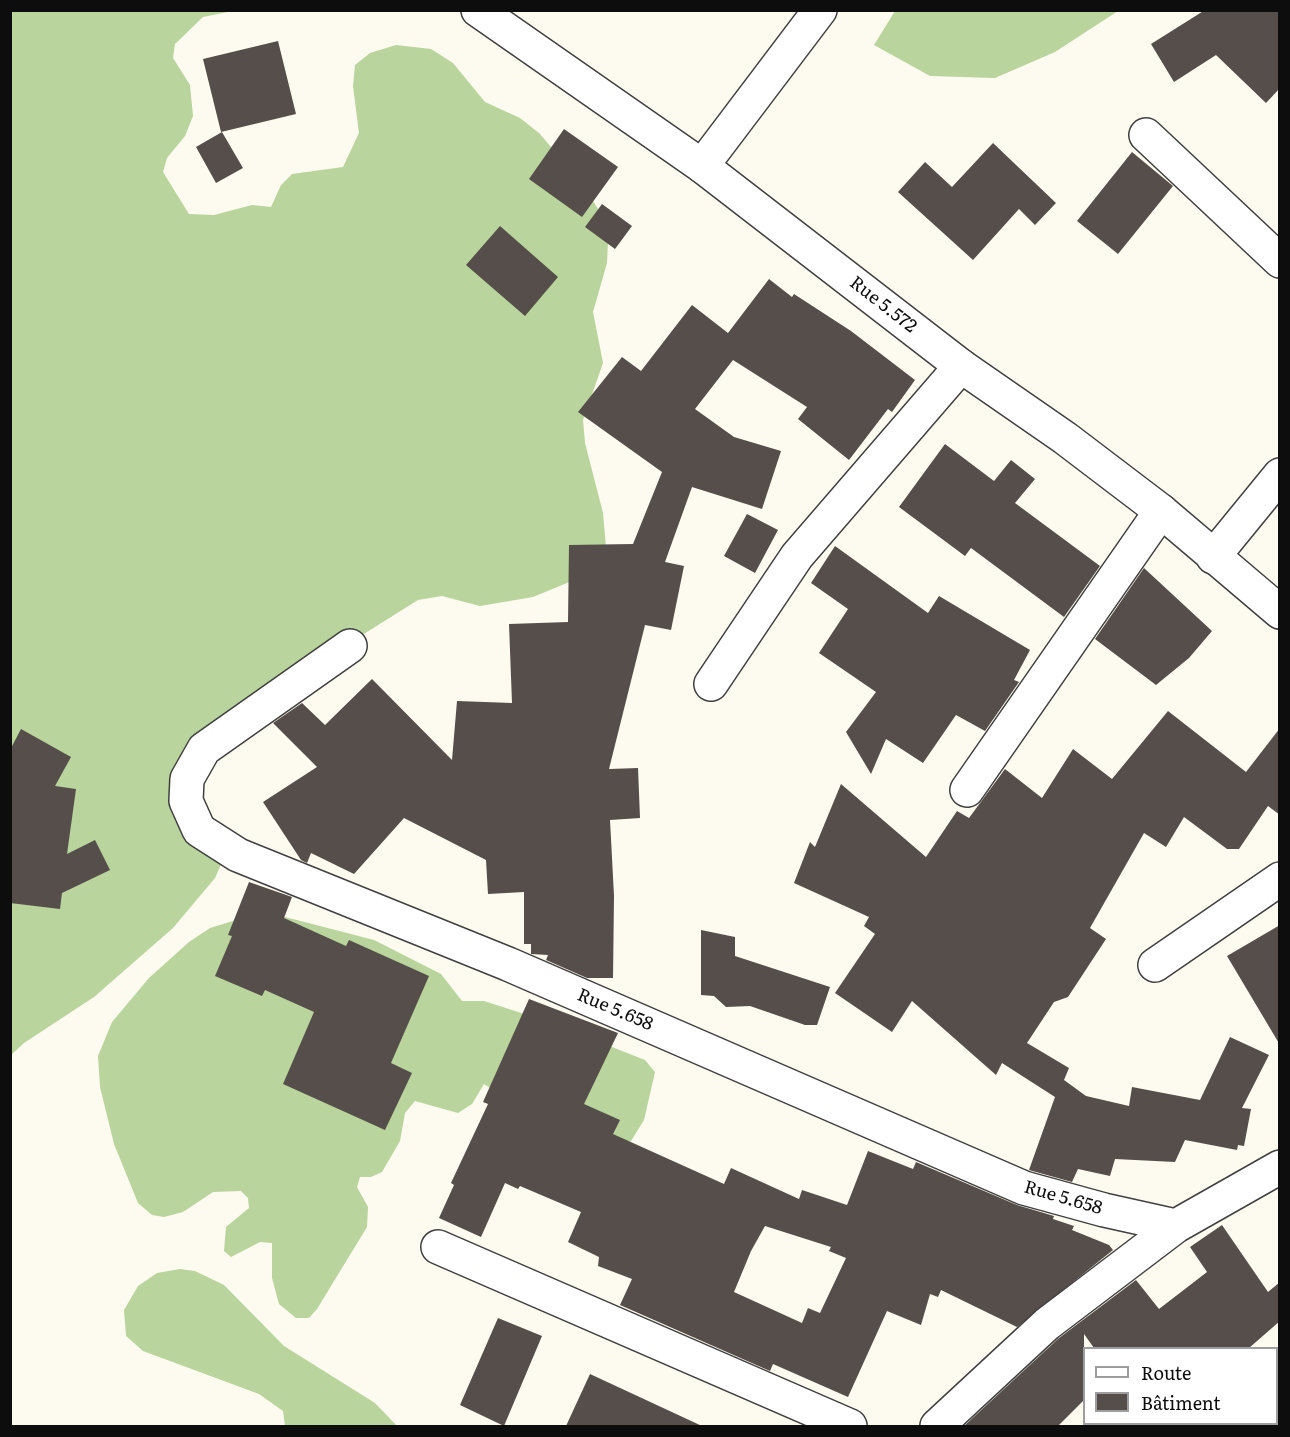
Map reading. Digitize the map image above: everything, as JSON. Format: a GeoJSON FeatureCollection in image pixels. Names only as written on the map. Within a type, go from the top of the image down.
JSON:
{"type":"FeatureCollection","features":[{"type":"Feature","properties":{"kind":"street","name":"Rue 5.572"},"geometry":{"type":"LineString","coordinates":[[478,10],[702,166],[961,366],[1065,438],[1161,510],[1213,557],[1280,612]]}},
{"type":"Feature","properties":{"kind":"street"},"geometry":{"type":"LineString","coordinates":[[702,166],[820,10]]}},
{"type":"Feature","properties":{"kind":"street"},"geometry":{"type":"LineString","coordinates":[[1146,135],[1280,261]]}},
{"type":"Feature","properties":{"kind":"street"},"geometry":{"type":"LineString","coordinates":[[711,684],[797,556],[961,366]]}},
{"type":"Feature","properties":{"kind":"street"},"geometry":{"type":"LineString","coordinates":[[1213,557],[1280,475]]}},
{"type":"Feature","properties":{"kind":"street"},"geometry":{"type":"LineString","coordinates":[[967,790],[1161,510]]}},
{"type":"Feature","properties":{"kind":"street","name":"Rue 5.658"},"geometry":{"type":"LineString","coordinates":[[350,646],[204,749],[187,780],[186,801],[199,830],[238,855],[508,964],[1024,1188],[1104,1210],[1176,1226]]}},
{"type":"Feature","properties":{"kind":"street"},"geometry":{"type":"LineString","coordinates":[[1155,965],[1280,879]]}},
{"type":"Feature","properties":{"kind":"street"},"geometry":{"type":"LineString","coordinates":[[937,1426],[1047,1324],[1176,1226],[1280,1167]]}},
{"type":"Feature","properties":{"kind":"street"},"geometry":{"type":"LineString","coordinates":[[438,1247],[850,1426]]}},
{"type":"Feature","properties":{"kind":"green space"},"geometry":{"type":"Polygon","coordinates":[[[11,11],[233,11],[203,17],[175,44],[173,58],[190,85],[193,116],[185,136],[167,158],[163,172],[189,214],[214,215],[252,205],[271,207],[281,185],[292,174],[343,167],[359,133],[353,86],[355,65],[370,53],[396,45],[431,49],[453,63],[485,102],[520,118],[539,133],[582,183],[601,214],[608,242],[607,263],[593,312],[603,363],[583,420],[585,443],[603,513],[606,547],[584,576],[533,597],[480,606],[442,596],[418,600],[335,652],[185,787],[223,860],[215,878],[173,928],[94,997],[24,1043],[11,1055],[11,11]]]}},
{"type":"Feature","properties":{"kind":"green space"},"geometry":{"type":"Polygon","coordinates":[[[895,11],[1118,11],[1055,52],[995,78],[930,76],[874,45],[895,11]]]}},
{"type":"Feature","properties":{"kind":"green space"},"geometry":{"type":"Polygon","coordinates":[[[246,917],[285,917],[374,940],[441,974],[462,1001],[484,1001],[546,1021],[645,1060],[655,1072],[644,1120],[631,1141],[620,1145],[536,1118],[484,1084],[472,1104],[458,1113],[415,1101],[405,1113],[400,1141],[382,1172],[371,1177],[360,1177],[357,1187],[368,1207],[367,1227],[317,1309],[309,1318],[296,1318],[279,1304],[272,1278],[272,1243],[260,1242],[231,1257],[224,1251],[226,1227],[249,1208],[248,1198],[241,1191],[213,1192],[183,1212],[164,1217],[152,1215],[138,1203],[114,1144],[100,1087],[98,1056],[112,1022],[149,978],[189,942],[210,928],[246,917]]]}},
{"type":"Feature","properties":{"kind":"green space"},"geometry":{"type":"Polygon","coordinates":[[[180,1269],[195,1271],[224,1285],[284,1346],[375,1403],[397,1426],[285,1426],[283,1411],[259,1394],[143,1351],[126,1336],[124,1310],[138,1286],[157,1273],[180,1269]]]}},
{"type":"Feature","properties":{"kind":"building"},"geometry":{"type":"Polygon","coordinates":[[[1205,10],[1280,10],[1280,88],[1266,103],[1216,55],[1174,82],[1151,44],[1205,10]]]}},
{"type":"Feature","properties":{"kind":"building"},"geometry":{"type":"Polygon","coordinates":[[[278,41],[296,114],[221,132],[203,59],[278,41]]]}},
{"type":"Feature","properties":{"kind":"building"},"geometry":{"type":"Polygon","coordinates":[[[564,129],[618,167],[582,217],[529,179],[564,129]]]}},
{"type":"Feature","properties":{"kind":"building"},"geometry":{"type":"Polygon","coordinates":[[[222,132],[243,168],[216,183],[196,147],[222,132]]]}},
{"type":"Feature","properties":{"kind":"building"},"geometry":{"type":"Polygon","coordinates":[[[993,143],[1056,203],[1035,225],[1019,209],[973,260],[898,192],[925,162],[952,187],[993,143]]]}},
{"type":"Feature","properties":{"kind":"building"},"geometry":{"type":"Polygon","coordinates":[[[1132,152],[1173,186],[1118,254],[1077,221],[1132,152]]]}},
{"type":"Feature","properties":{"kind":"building"},"geometry":{"type":"Polygon","coordinates":[[[602,204],[632,226],[615,249],[585,227],[602,204]]]}},
{"type":"Feature","properties":{"kind":"building"},"geometry":{"type":"Polygon","coordinates":[[[500,226],[558,277],[525,316],[466,265],[500,226]]]}},
{"type":"Feature","properties":{"kind":"building"},"geometry":{"type":"Polygon","coordinates":[[[769,279],[792,297],[794,294],[851,331],[915,380],[892,412],[888,409],[849,460],[798,419],[807,407],[733,360],[695,409],[734,437],[781,451],[762,509],[692,487],[665,562],[684,566],[671,630],[645,625],[609,769],[638,768],[640,818],[610,820],[614,896],[613,978],[587,978],[546,960],[548,955],[531,954],[531,944],[524,944],[524,892],[488,894],[486,860],[404,818],[354,874],[311,853],[307,863],[301,860],[263,802],[317,767],[273,723],[302,703],[325,725],[372,679],[452,760],[457,701],[512,703],[509,624],[568,622],[569,545],[633,544],[662,472],[578,412],[622,357],[641,371],[692,305],[728,333],[769,279]]]}},
{"type":"Feature","properties":{"kind":"building"},"geometry":{"type":"Polygon","coordinates":[[[945,444],[994,481],[1011,460],[1035,479],[1015,503],[1100,566],[1064,617],[971,548],[965,556],[899,507],[945,444]]]}},
{"type":"Feature","properties":{"kind":"building"},"geometry":{"type":"Polygon","coordinates":[[[747,514],[778,530],[755,573],[724,556],[747,514]]]}},
{"type":"Feature","properties":{"kind":"building"},"geometry":{"type":"Polygon","coordinates":[[[835,546],[928,613],[939,596],[1030,650],[1014,680],[1019,682],[985,731],[956,715],[923,763],[886,739],[871,774],[846,732],[876,692],[819,653],[848,609],[811,583],[835,546]]]}},
{"type":"Feature","properties":{"kind":"building"},"geometry":{"type":"Polygon","coordinates":[[[1144,568],[1212,631],[1189,658],[1156,685],[1095,639],[1144,568]]]}},
{"type":"Feature","properties":{"kind":"building"},"geometry":{"type":"Polygon","coordinates":[[[1168,711],[1246,772],[1280,728],[1280,815],[1268,806],[1239,849],[1227,849],[1184,817],[1166,847],[1144,833],[1090,928],[1106,939],[1068,997],[1054,1002],[1027,1043],[1069,1068],[1064,1080],[1086,1096],[1129,1106],[1132,1087],[1200,1100],[1230,1037],[1269,1055],[1242,1108],[1251,1109],[1244,1146],[1238,1145],[1237,1150],[1185,1140],[1175,1162],[1115,1159],[1110,1176],[1078,1169],[1072,1182],[1029,1170],[1055,1097],[1002,1063],[996,1075],[912,1001],[892,1032],[835,993],[875,934],[864,926],[869,917],[794,883],[810,842],[815,847],[841,784],[926,857],[957,811],[969,818],[1005,769],[1042,798],[1073,749],[1112,779],[1168,711]]]}},
{"type":"Feature","properties":{"kind":"building"},"geometry":{"type":"Polygon","coordinates":[[[21,729],[71,757],[55,786],[76,789],[67,854],[95,840],[110,870],[62,893],[60,909],[10,903],[10,750],[21,729]]]}},
{"type":"Feature","properties":{"kind":"building"},"geometry":{"type":"Polygon","coordinates":[[[249,882],[292,897],[284,918],[346,946],[349,940],[429,976],[391,1063],[412,1073],[385,1130],[283,1084],[314,1012],[265,990],[262,996],[215,976],[232,936],[228,935],[249,882]]]}},
{"type":"Feature","properties":{"kind":"building"},"geometry":{"type":"Polygon","coordinates":[[[1280,925],[1280,1045],[1227,956],[1280,925]]]}},
{"type":"Feature","properties":{"kind":"building"},"geometry":{"type":"Polygon","coordinates":[[[701,930],[735,937],[735,956],[830,987],[817,1025],[805,1025],[750,1006],[726,1007],[714,996],[701,995],[701,930]]]}},
{"type":"Feature","properties":{"kind":"building"},"geometry":{"type":"Polygon","coordinates":[[[529,999],[618,1033],[584,1104],[620,1120],[613,1134],[724,1184],[731,1168],[799,1199],[802,1190],[847,1205],[868,1151],[913,1169],[916,1162],[1017,1205],[1054,1216],[1053,1219],[1074,1226],[1072,1230],[1109,1245],[1113,1250],[1017,1327],[941,1290],[938,1297],[930,1294],[921,1325],[887,1311],[848,1397],[773,1364],[770,1371],[620,1305],[632,1279],[598,1266],[599,1257],[568,1242],[581,1212],[520,1186],[518,1189],[505,1183],[481,1237],[439,1218],[454,1185],[451,1183],[488,1104],[483,1102],[529,999]],[[765,1226],[751,1251],[734,1292],[802,1323],[808,1308],[820,1313],[846,1258],[829,1251],[831,1247],[765,1226]]]}},
{"type":"Feature","properties":{"kind":"building"},"geometry":{"type":"Polygon","coordinates":[[[1222,1225],[1268,1292],[1280,1282],[1280,1321],[1250,1347],[1093,1347],[1084,1334],[1083,1401],[1058,1426],[964,1426],[1059,1338],[1136,1280],[1159,1309],[1207,1272],[1190,1247],[1222,1225]]]}},
{"type":"Feature","properties":{"kind":"building"},"geometry":{"type":"Polygon","coordinates":[[[498,1318],[542,1336],[504,1426],[460,1405],[498,1318]]]}},
{"type":"Feature","properties":{"kind":"building"},"geometry":{"type":"Polygon","coordinates":[[[590,1374],[702,1426],[566,1426],[590,1374]]]}}]}
